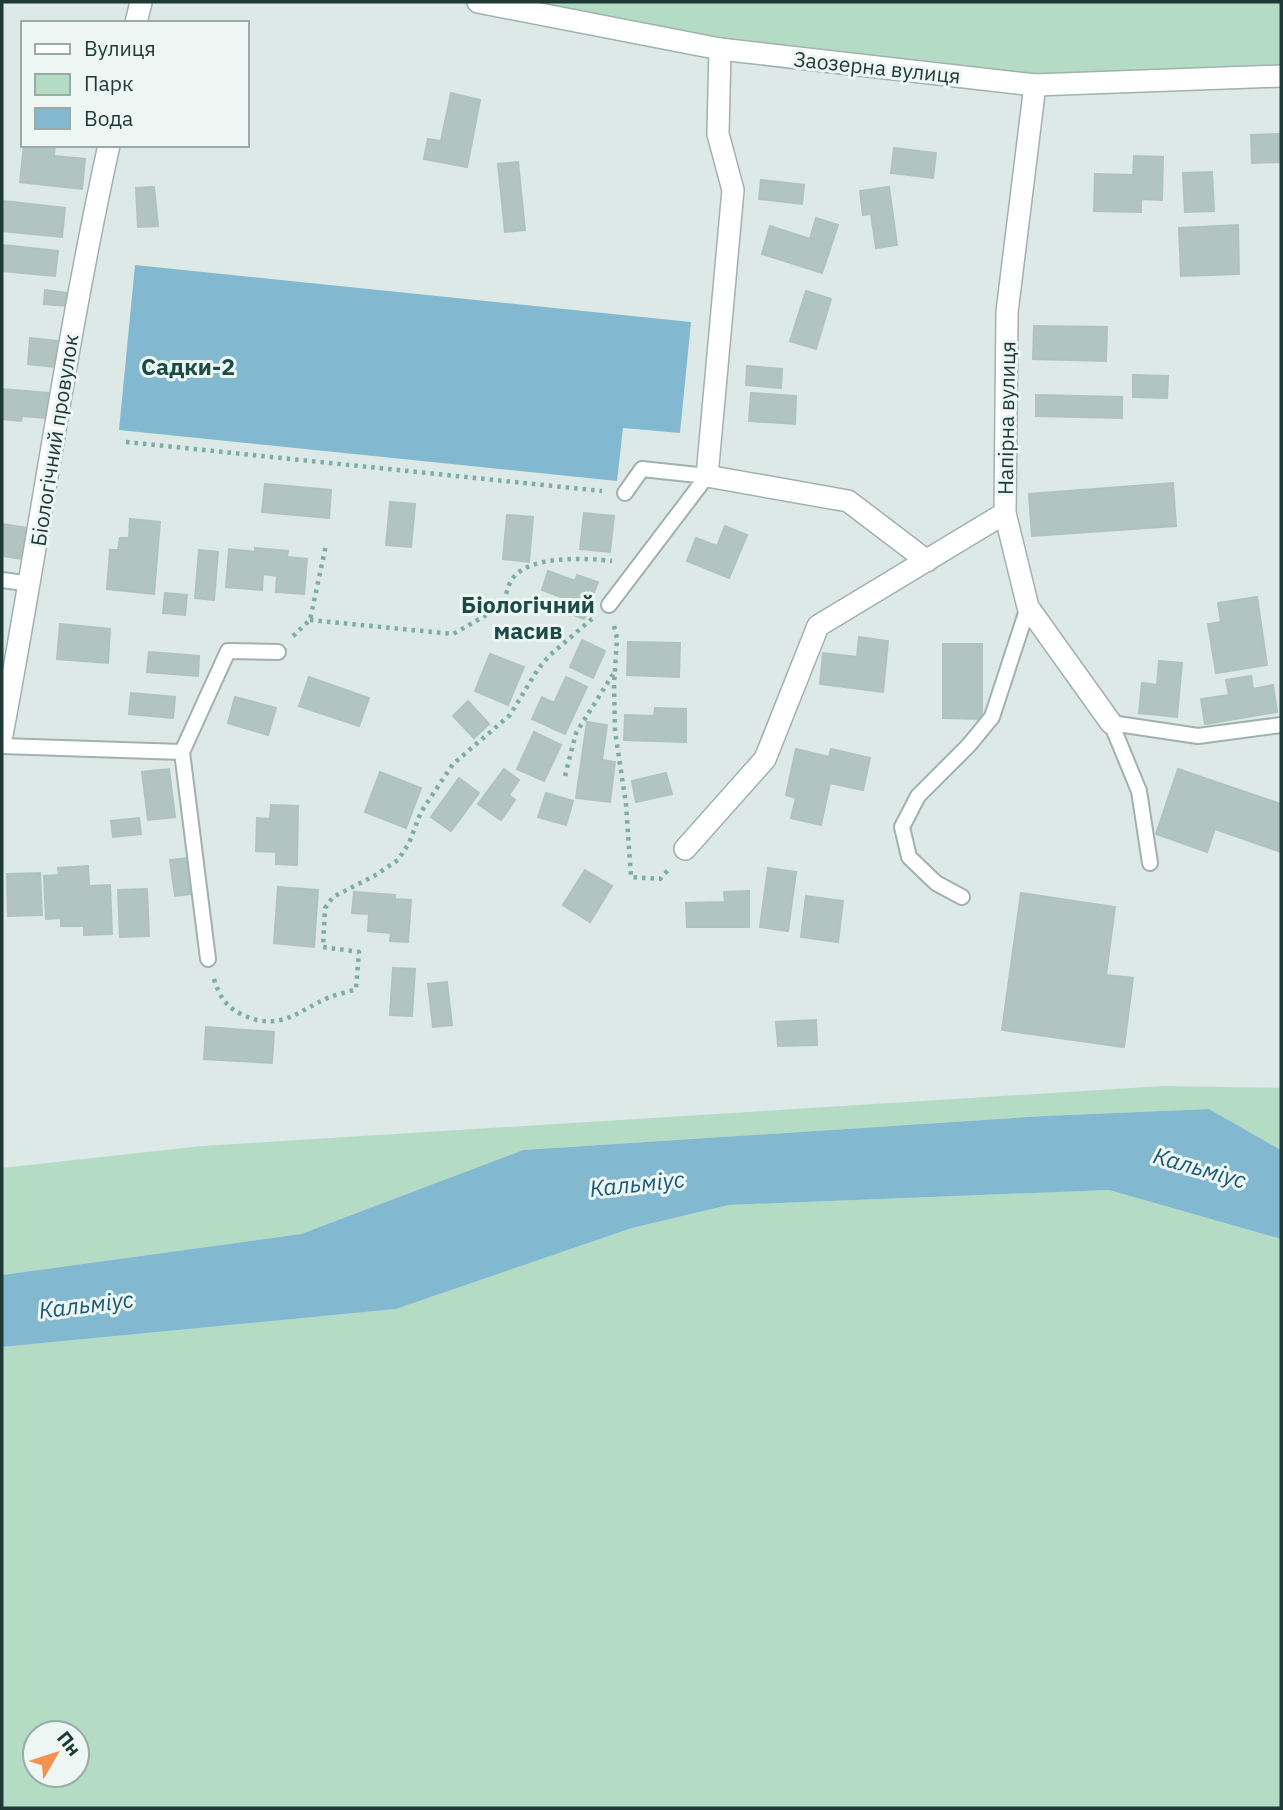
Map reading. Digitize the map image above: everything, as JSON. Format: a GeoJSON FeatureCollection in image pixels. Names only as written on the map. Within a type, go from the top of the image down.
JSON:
{"type":"FeatureCollection","features":[{"type":"Feature","properties":{"kind":"street"},"geometry":{"type":"LineString","coordinates":[[136,21],[141,2]]}},
{"type":"Feature","properties":{"kind":"street","name":"Заозерна вулиця"},"geometry":{"type":"LineString","coordinates":[[478,2],[720,49],[1035,85],[1281,76]]}},
{"type":"Feature","properties":{"kind":"street"},"geometry":{"type":"LineString","coordinates":[[720,49],[718,134],[733,190],[707,475],[848,501],[927,561]]}},
{"type":"Feature","properties":{"kind":"street","name":"Напірна вулиця"},"geometry":{"type":"LineString","coordinates":[[1035,85],[1007,312],[1005,513],[1028,607],[1111,723]]}},
{"type":"Feature","properties":{"kind":"street","name":"Біологічний провулок"},"geometry":{"type":"LineString","coordinates":[[2,735],[31,584],[86,247],[109,147]]}},
{"type":"Feature","properties":{"kind":"street"},"geometry":{"type":"LineString","coordinates":[[685,849],[765,759],[818,626],[1005,513]]}},
{"type":"Feature","properties":{"kind":"lane"},"geometry":{"type":"LineString","coordinates":[[625,493],[642,469],[707,475]]}},
{"type":"Feature","properties":{"kind":"lane"},"geometry":{"type":"LineString","coordinates":[[609,605],[707,475]]}},
{"type":"Feature","properties":{"kind":"lane"},"geometry":{"type":"LineString","coordinates":[[2,580],[31,584]]}},
{"type":"Feature","properties":{"kind":"lane"},"geometry":{"type":"LineString","coordinates":[[962,897],[936,883],[909,857],[902,827],[918,796],[969,745],[992,717],[1028,607]]}},
{"type":"Feature","properties":{"kind":"lane"},"geometry":{"type":"LineString","coordinates":[[208,958],[182,752],[228,651],[278,652]]}},
{"type":"Feature","properties":{"kind":"lane"},"geometry":{"type":"LineString","coordinates":[[1111,723],[1198,736],[1281,725]]}},
{"type":"Feature","properties":{"kind":"lane"},"geometry":{"type":"LineString","coordinates":[[1111,723],[1139,791],[1150,863]]}},
{"type":"Feature","properties":{"kind":"lane"},"geometry":{"type":"LineString","coordinates":[[2,746],[182,752]]}},
{"type":"Feature","properties":{"kind":"path"},"geometry":{"type":"LineString","coordinates":[[126,442],[625,493]]}},
{"type":"Feature","properties":{"kind":"path"},"geometry":{"type":"LineString","coordinates":[[326,545],[310,620],[453,634],[499,608],[505,601],[511,580],[517,574],[543,562],[586,558],[640,564]]}},
{"type":"Feature","properties":{"kind":"path"},"geometry":{"type":"LineString","coordinates":[[208,958],[217,989],[230,1010],[262,1023],[298,1015],[330,997],[356,989],[359,951],[323,947],[325,908],[333,897],[374,877],[398,860],[409,843],[421,812],[453,764],[510,715],[550,654],[609,605],[617,638],[615,730],[626,804],[631,877],[660,879],[685,849]]}},
{"type":"Feature","properties":{"kind":"path"},"geometry":{"type":"LineString","coordinates":[[565,776],[576,733],[615,671]]}},
{"type":"Feature","properties":{"kind":"green space"},"geometry":{"type":"Polygon","coordinates":[[[478,2],[1281,2],[1281,76],[1035,85],[720,49],[478,2]]]}},
{"type":"Feature","properties":{"kind":"green space"},"geometry":{"type":"Polygon","coordinates":[[[1163,1086],[1281,1088],[1281,1150],[1209,1109],[1044,1116],[523,1150],[301,1234],[2,1275],[2,1168],[202,1146],[1163,1086]]]}},
{"type":"Feature","properties":{"kind":"green space"},"geometry":{"type":"Polygon","coordinates":[[[1109,1190],[1281,1239],[1281,1808],[2,1808],[2,1347],[396,1309],[632,1228],[729,1205],[1109,1190]]]}},
{"type":"Feature","properties":{"kind":"water"},"geometry":{"type":"Polygon","coordinates":[[[135,265],[691,322],[680,433],[623,428],[617,481],[119,430],[135,265]]]}},
{"type":"Feature","properties":{"kind":"water","name":"Кальміус"},"geometry":{"type":"Polygon","coordinates":[[[1209,1109],[1281,1150],[1281,1239],[1109,1190],[729,1205],[632,1228],[396,1309],[2,1347],[2,1275],[301,1234],[523,1150],[1044,1116],[1209,1109]]]}},
{"type":"Feature","properties":{"kind":"building"},"geometry":{"type":"Polygon","coordinates":[[[451,93],[480,100],[467,167],[424,159],[428,139],[441,141],[451,93]]]}},
{"type":"Feature","properties":{"kind":"building"},"geometry":{"type":"Polygon","coordinates":[[[1281,134],[1281,162],[1252,163],[1251,135],[1281,134]]]}},
{"type":"Feature","properties":{"kind":"building"},"geometry":{"type":"Polygon","coordinates":[[[24,147],[55,147],[54,156],[85,159],[82,189],[20,182],[24,147]]]}},
{"type":"Feature","properties":{"kind":"building"},"geometry":{"type":"Polygon","coordinates":[[[894,148],[936,153],[933,178],[891,173],[894,148]]]}},
{"type":"Feature","properties":{"kind":"building"},"geometry":{"type":"Polygon","coordinates":[[[1134,156],[1163,157],[1162,200],[1141,199],[1141,212],[1094,211],[1095,174],[1133,175],[1134,156]]]}},
{"type":"Feature","properties":{"kind":"building"},"geometry":{"type":"Polygon","coordinates":[[[518,162],[525,230],[505,232],[498,164],[518,162]]]}},
{"type":"Feature","properties":{"kind":"building"},"geometry":{"type":"Polygon","coordinates":[[[1212,172],[1214,211],[1185,212],[1183,173],[1212,172]]]}},
{"type":"Feature","properties":{"kind":"building"},"geometry":{"type":"Polygon","coordinates":[[[761,180],[804,185],[802,204],[759,199],[761,180]]]}},
{"type":"Feature","properties":{"kind":"building"},"geometry":{"type":"Polygon","coordinates":[[[154,187],[158,226],[138,227],[136,188],[154,187]]]}},
{"type":"Feature","properties":{"kind":"building"},"geometry":{"type":"Polygon","coordinates":[[[889,187],[897,245],[876,248],[871,214],[863,215],[860,191],[889,187]]]}},
{"type":"Feature","properties":{"kind":"building"},"geometry":{"type":"Polygon","coordinates":[[[3,201],[65,208],[62,237],[2,231],[3,201]]]}},
{"type":"Feature","properties":{"kind":"building"},"geometry":{"type":"Polygon","coordinates":[[[816,218],[838,225],[822,273],[762,254],[770,226],[810,239],[816,218]]]}},
{"type":"Feature","properties":{"kind":"building"},"geometry":{"type":"Polygon","coordinates":[[[1238,225],[1239,274],[1181,276],[1179,228],[1238,225]]]}},
{"type":"Feature","properties":{"kind":"building"},"geometry":{"type":"Polygon","coordinates":[[[3,245],[58,251],[55,276],[2,271],[3,245]]]}},
{"type":"Feature","properties":{"kind":"building"},"geometry":{"type":"Polygon","coordinates":[[[45,290],[68,293],[67,306],[44,304],[45,290]]]}},
{"type":"Feature","properties":{"kind":"building"},"geometry":{"type":"Polygon","coordinates":[[[806,291],[831,299],[816,349],[790,341],[806,291]]]}},
{"type":"Feature","properties":{"kind":"building"},"geometry":{"type":"Polygon","coordinates":[[[1034,326],[1107,327],[1106,361],[1033,359],[1034,326]]]}},
{"type":"Feature","properties":{"kind":"building"},"geometry":{"type":"Polygon","coordinates":[[[30,338],[57,341],[54,367],[28,364],[30,338]]]}},
{"type":"Feature","properties":{"kind":"building"},"geometry":{"type":"Polygon","coordinates":[[[747,366],[782,369],[781,388],[746,385],[747,366]]]}},
{"type":"Feature","properties":{"kind":"building"},"geometry":{"type":"Polygon","coordinates":[[[1133,375],[1168,376],[1167,398],[1133,397],[1133,375]]]}},
{"type":"Feature","properties":{"kind":"building"},"geometry":{"type":"Polygon","coordinates":[[[2,389],[48,393],[46,418],[22,416],[21,421],[2,419],[2,389]]]}},
{"type":"Feature","properties":{"kind":"building"},"geometry":{"type":"Polygon","coordinates":[[[751,393],[796,396],[795,424],[749,421],[751,393]]]}},
{"type":"Feature","properties":{"kind":"building"},"geometry":{"type":"Polygon","coordinates":[[[1036,395],[1122,397],[1122,418],[1036,416],[1036,395]]]}},
{"type":"Feature","properties":{"kind":"building"},"geometry":{"type":"Polygon","coordinates":[[[1173,483],[1176,526],[1032,536],[1029,494],[1173,483]]]}},
{"type":"Feature","properties":{"kind":"building"},"geometry":{"type":"Polygon","coordinates":[[[265,484],[331,490],[329,518],[262,512],[265,484]]]}},
{"type":"Feature","properties":{"kind":"building"},"geometry":{"type":"Polygon","coordinates":[[[390,502],[415,504],[411,547],[386,545],[390,502]]]}},
{"type":"Feature","properties":{"kind":"building"},"geometry":{"type":"Polygon","coordinates":[[[584,513],[614,516],[610,552],[580,549],[584,513]]]}},
{"type":"Feature","properties":{"kind":"building"},"geometry":{"type":"Polygon","coordinates":[[[507,515],[533,517],[529,562],[503,559],[507,515]]]}},
{"type":"Feature","properties":{"kind":"building"},"geometry":{"type":"Polygon","coordinates":[[[130,519],[160,522],[154,594],[107,589],[110,550],[118,550],[120,538],[129,538],[130,519]]]}},
{"type":"Feature","properties":{"kind":"building"},"geometry":{"type":"Polygon","coordinates":[[[2,524],[28,528],[24,559],[2,556],[2,524]]]}},
{"type":"Feature","properties":{"kind":"building"},"geometry":{"type":"Polygon","coordinates":[[[725,526],[747,535],[729,578],[687,561],[696,538],[717,546],[725,526]]]}},
{"type":"Feature","properties":{"kind":"building"},"geometry":{"type":"Polygon","coordinates":[[[255,548],[288,551],[287,557],[307,559],[304,594],[276,592],[277,576],[263,574],[262,590],[226,587],[229,549],[255,552],[255,548]]]}},
{"type":"Feature","properties":{"kind":"building"},"geometry":{"type":"Polygon","coordinates":[[[199,550],[218,552],[214,600],[195,598],[199,550]]]}},
{"type":"Feature","properties":{"kind":"building"},"geometry":{"type":"Polygon","coordinates":[[[548,571],[575,581],[577,575],[598,582],[584,619],[565,612],[569,600],[542,590],[548,571]]]}},
{"type":"Feature","properties":{"kind":"building"},"geometry":{"type":"Polygon","coordinates":[[[165,593],[187,595],[185,615],[163,613],[165,593]]]}},
{"type":"Feature","properties":{"kind":"building"},"geometry":{"type":"Polygon","coordinates":[[[1257,597],[1267,665],[1216,673],[1208,624],[1221,622],[1218,603],[1257,597]]]}},
{"type":"Feature","properties":{"kind":"building"},"geometry":{"type":"Polygon","coordinates":[[[60,624],[110,629],[108,663],[57,659],[60,624]]]}},
{"type":"Feature","properties":{"kind":"building"},"geometry":{"type":"Polygon","coordinates":[[[859,637],[888,641],[883,692],[820,684],[823,653],[857,657],[859,637]]]}},
{"type":"Feature","properties":{"kind":"building"},"geometry":{"type":"Polygon","coordinates":[[[582,640],[605,651],[593,678],[570,667],[582,640]]]}},
{"type":"Feature","properties":{"kind":"building"},"geometry":{"type":"Polygon","coordinates":[[[628,642],[680,643],[679,677],[627,675],[628,642]]]}},
{"type":"Feature","properties":{"kind":"building"},"geometry":{"type":"Polygon","coordinates":[[[943,644],[982,644],[982,719],[943,718],[943,644]]]}},
{"type":"Feature","properties":{"kind":"building"},"geometry":{"type":"Polygon","coordinates":[[[149,652],[199,656],[198,676],[147,672],[149,652]]]}},
{"type":"Feature","properties":{"kind":"building"},"geometry":{"type":"Polygon","coordinates":[[[490,654],[524,667],[508,705],[475,691],[490,654]]]}},
{"type":"Feature","properties":{"kind":"building"},"geometry":{"type":"Polygon","coordinates":[[[1159,661],[1182,663],[1177,717],[1139,713],[1142,683],[1157,685],[1159,661]]]}},
{"type":"Feature","properties":{"kind":"building"},"geometry":{"type":"Polygon","coordinates":[[[1251,676],[1253,689],[1273,685],[1277,712],[1205,724],[1201,699],[1229,695],[1226,680],[1251,676]]]}},
{"type":"Feature","properties":{"kind":"building"},"geometry":{"type":"Polygon","coordinates":[[[309,677],[369,698],[359,726],[299,706],[309,677]]]}},
{"type":"Feature","properties":{"kind":"building"},"geometry":{"type":"Polygon","coordinates":[[[566,677],[587,687],[565,734],[532,719],[542,697],[554,703],[566,677]]]}},
{"type":"Feature","properties":{"kind":"building"},"geometry":{"type":"Polygon","coordinates":[[[131,693],[175,697],[173,718],[129,714],[131,693]]]}},
{"type":"Feature","properties":{"kind":"building"},"geometry":{"type":"Polygon","coordinates":[[[235,697],[276,708],[268,735],[228,723],[235,697]]]}},
{"type":"Feature","properties":{"kind":"building"},"geometry":{"type":"Polygon","coordinates":[[[468,701],[489,724],[474,738],[453,716],[468,701]]]}},
{"type":"Feature","properties":{"kind":"building"},"geometry":{"type":"Polygon","coordinates":[[[655,708],[686,709],[686,742],[624,740],[625,715],[654,716],[655,708]]]}},
{"type":"Feature","properties":{"kind":"building"},"geometry":{"type":"Polygon","coordinates":[[[587,722],[607,725],[602,760],[615,762],[610,802],[576,798],[587,722]]]}},
{"type":"Feature","properties":{"kind":"building"},"geometry":{"type":"Polygon","coordinates":[[[534,732],[561,745],[544,781],[517,769],[534,732]]]}},
{"type":"Feature","properties":{"kind":"building"},"geometry":{"type":"Polygon","coordinates":[[[796,749],[829,757],[831,749],[870,758],[863,790],[830,783],[821,825],[791,818],[796,798],[786,795],[796,749]]]}},
{"type":"Feature","properties":{"kind":"building"},"geometry":{"type":"Polygon","coordinates":[[[169,769],[175,817],[148,820],[142,772],[169,769]]]}},
{"type":"Feature","properties":{"kind":"building"},"geometry":{"type":"Polygon","coordinates":[[[504,769],[519,780],[509,795],[515,800],[501,820],[478,804],[504,769]]]}},
{"type":"Feature","properties":{"kind":"building"},"geometry":{"type":"Polygon","coordinates":[[[1178,769],[1281,804],[1281,852],[1215,829],[1207,852],[1156,834],[1178,769]]]}},
{"type":"Feature","properties":{"kind":"building"},"geometry":{"type":"Polygon","coordinates":[[[380,772],[421,788],[406,828],[365,812],[380,772]]]}},
{"type":"Feature","properties":{"kind":"building"},"geometry":{"type":"Polygon","coordinates":[[[666,773],[672,794],[636,802],[632,781],[666,773]]]}},
{"type":"Feature","properties":{"kind":"building"},"geometry":{"type":"Polygon","coordinates":[[[459,778],[479,793],[451,831],[431,817],[459,778]]]}},
{"type":"Feature","properties":{"kind":"building"},"geometry":{"type":"Polygon","coordinates":[[[546,793],[573,801],[566,825],[538,817],[546,793]]]}},
{"type":"Feature","properties":{"kind":"building"},"geometry":{"type":"Polygon","coordinates":[[[271,805],[298,806],[297,865],[276,864],[276,852],[256,851],[257,818],[270,819],[271,805]]]}},
{"type":"Feature","properties":{"kind":"building"},"geometry":{"type":"Polygon","coordinates":[[[139,818],[141,834],[113,837],[111,821],[139,818]]]}},
{"type":"Feature","properties":{"kind":"building"},"geometry":{"type":"Polygon","coordinates":[[[187,858],[192,894],[175,896],[170,860],[187,858]]]}},
{"type":"Feature","properties":{"kind":"building"},"geometry":{"type":"Polygon","coordinates":[[[88,866],[89,886],[110,885],[112,934],[84,935],[84,926],[61,926],[61,918],[46,919],[44,876],[59,875],[58,868],[88,866]]]}},
{"type":"Feature","properties":{"kind":"building"},"geometry":{"type":"Polygon","coordinates":[[[768,868],[796,872],[788,931],[760,927],[768,868]]]}},
{"type":"Feature","properties":{"kind":"building"},"geometry":{"type":"Polygon","coordinates":[[[585,870],[612,886],[590,922],[563,905],[585,870]]]}},
{"type":"Feature","properties":{"kind":"building"},"geometry":{"type":"Polygon","coordinates":[[[40,873],[42,915],[8,916],[7,874],[40,873]]]}},
{"type":"Feature","properties":{"kind":"building"},"geometry":{"type":"Polygon","coordinates":[[[278,887],[318,890],[314,947],[274,943],[278,887]]]}},
{"type":"Feature","properties":{"kind":"building"},"geometry":{"type":"Polygon","coordinates":[[[147,889],[149,936],[120,937],[118,890],[147,889]]]}},
{"type":"Feature","properties":{"kind":"building"},"geometry":{"type":"Polygon","coordinates":[[[749,891],[749,927],[687,927],[686,903],[725,902],[724,892],[749,891]]]}},
{"type":"Feature","properties":{"kind":"building"},"geometry":{"type":"Polygon","coordinates":[[[354,892],[395,895],[395,899],[411,900],[408,942],[390,941],[391,933],[368,931],[369,914],[352,913],[354,892]]]}},
{"type":"Feature","properties":{"kind":"building"},"geometry":{"type":"Polygon","coordinates":[[[1021,893],[1115,907],[1106,975],[1133,978],[1124,1047],[1002,1030],[1021,893]]]}},
{"type":"Feature","properties":{"kind":"building"},"geometry":{"type":"Polygon","coordinates":[[[806,896],[843,901],[838,942],[801,937],[806,896]]]}},
{"type":"Feature","properties":{"kind":"building"},"geometry":{"type":"Polygon","coordinates":[[[393,968],[415,969],[412,1016],[390,1015],[393,968]]]}},
{"type":"Feature","properties":{"kind":"building"},"geometry":{"type":"Polygon","coordinates":[[[447,982],[452,1025],[433,1027],[428,984],[447,982]]]}},
{"type":"Feature","properties":{"kind":"building"},"geometry":{"type":"Polygon","coordinates":[[[816,1020],[817,1045],[778,1046],[776,1022],[816,1020]]]}},
{"type":"Feature","properties":{"kind":"building"},"geometry":{"type":"Polygon","coordinates":[[[206,1027],[274,1032],[272,1063],[204,1059],[206,1027]]]}},
{"type":"Feature","properties":{"kind":"district","name":"Садки-2"},"geometry":{"type":"Point","coordinates":[188,366]}},
{"type":"Feature","properties":{"kind":"district","name":"Біологічний масив"},"geometry":{"type":"Point","coordinates":[528,617]}}]}
